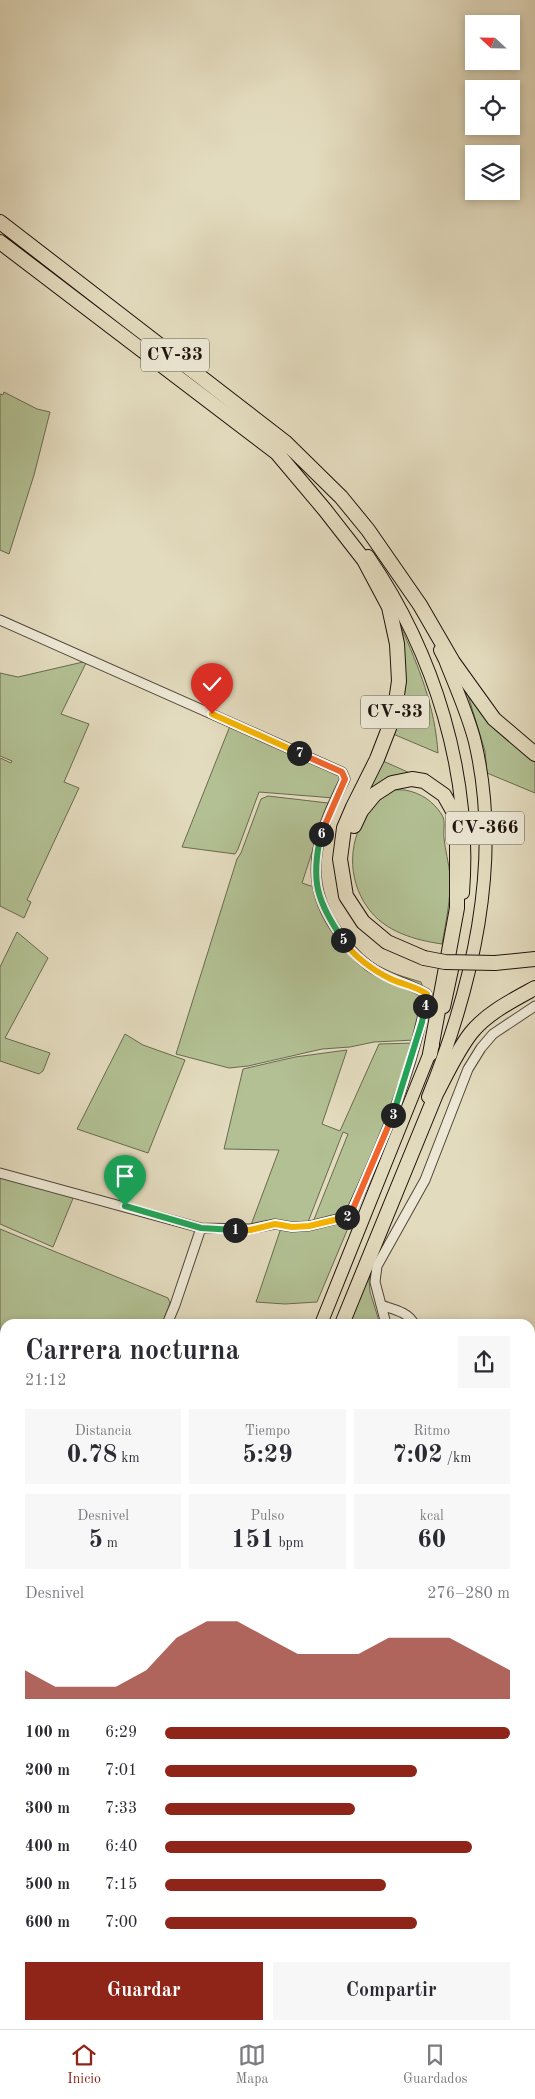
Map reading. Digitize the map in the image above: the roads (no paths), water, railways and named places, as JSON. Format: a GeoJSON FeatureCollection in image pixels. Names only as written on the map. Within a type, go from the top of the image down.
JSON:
{"type":"FeatureCollection","features":[{"type":"Feature","properties":{"kind":"highway","name":"CV-33"},"geometry":{"type":"LineString","coordinates":[[0,222],[286,442],[342,497],[368,530],[420,606],[453,662],[494,719],[535,754]]}},
{"type":"Feature","properties":{"kind":"highway","name":"CV-33"},"geometry":{"type":"LineString","coordinates":[[0,242],[277,453],[364,560],[389,607],[398,644],[399,672],[394,714],[378,759],[344,828],[340,859],[346,896],[363,922],[387,942],[455,962],[535,959]]}},
{"type":"Feature","properties":{"kind":"highway"},"geometry":{"type":"LineString","coordinates":[[425,953],[412,944],[388,933],[368,916],[355,895],[347,858],[352,831],[361,811],[383,788],[401,780],[418,780],[433,786],[444,795],[457,818],[457,908],[430,1054]]}},
{"type":"Feature","properties":{"kind":"highway"},"geometry":{"type":"LineString","coordinates":[[496,959],[535,951]]}},
{"type":"Feature","properties":{"kind":"highway"},"geometry":{"type":"LineString","coordinates":[[344,1319],[436,1094],[454,1059],[472,1032],[495,1012],[535,988]]}},
{"type":"Feature","properties":{"kind":"main road","name":"CV-366"},"geometry":{"type":"LineString","coordinates":[[277,453],[330,506],[369,557],[400,606],[429,670],[450,740],[463,813],[465,867],[461,922],[449,990],[430,1054],[323,1319]]}},
{"type":"Feature","properties":{"kind":"main road","name":"CV-366"},"geometry":{"type":"LineString","coordinates":[[339,1319],[444,1058],[464,994],[478,926],[484,871],[485,809],[475,741],[445,660],[368,530]]}},
{"type":"Feature","properties":{"kind":"street"},"geometry":{"type":"LineString","coordinates":[[0,620],[342,772],[345,779],[322,831],[318,849],[315,883],[326,914],[345,944],[369,966],[392,979],[414,986],[427,994],[422,1022],[399,1100],[350,1216],[309,1226],[292,1227],[275,1224],[250,1230],[201,1228],[0,1173]]}},
{"type":"Feature","properties":{"kind":"street"},"geometry":{"type":"LineString","coordinates":[[385,1319],[375,1282],[377,1266],[425,1180],[468,1069],[481,1048],[493,1034],[535,1006]]}},
{"type":"Feature","properties":{"kind":"street"},"geometry":{"type":"LineString","coordinates":[[169,1319],[201,1228]]}},
{"type":"Feature","properties":{"kind":"street"},"geometry":{"type":"LineString","coordinates":[[381,1305],[403,1313],[412,1319]]}}]}
